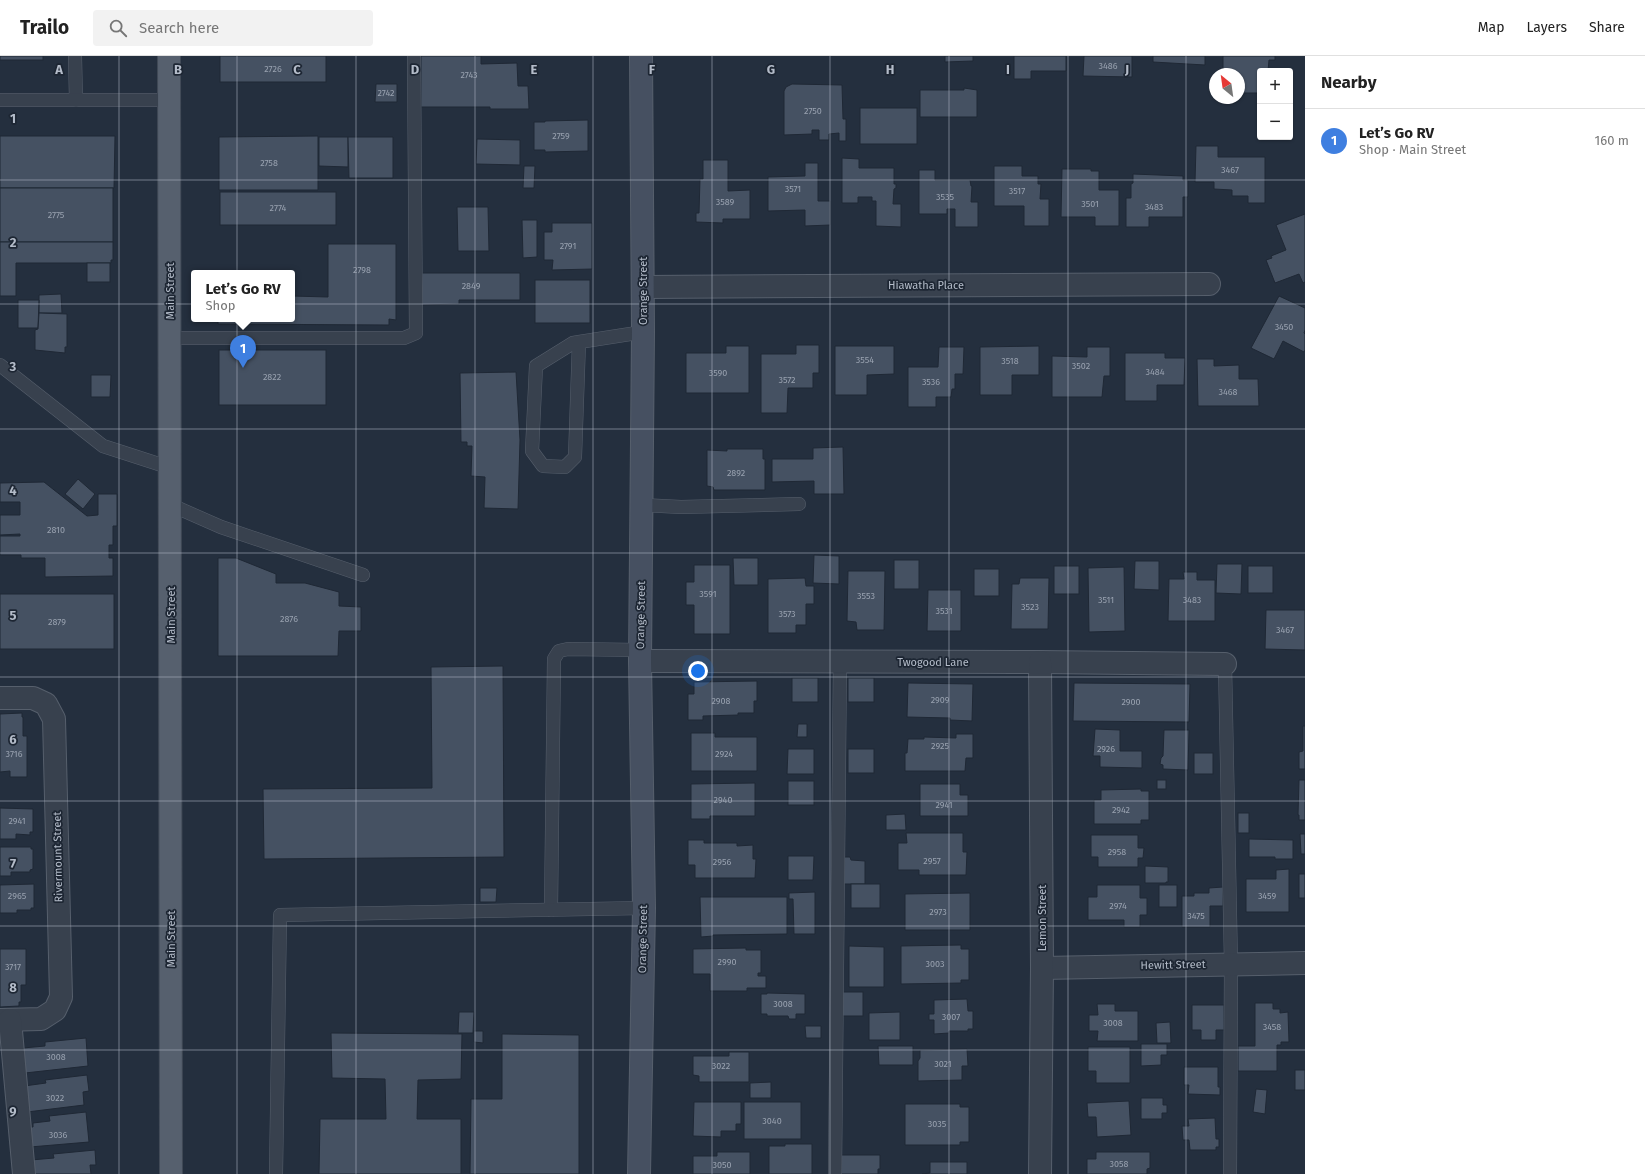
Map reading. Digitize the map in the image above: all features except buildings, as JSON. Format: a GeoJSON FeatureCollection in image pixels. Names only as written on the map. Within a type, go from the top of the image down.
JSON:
{"type":"FeatureCollection","features":[{"type":"Feature","properties":{"kind":"main road","name":"Main Street"},"geometry":{"type":"LineString","coordinates":[[169,56],[171,468],[171,1174]]}},
{"type":"Feature","properties":{"kind":"street","name":"Orange Street"},"geometry":{"type":"LineString","coordinates":[[639,1174],[644,908],[640,656],[643,332],[641,56]]}},
{"type":"Feature","properties":{"kind":"street","name":"Hiawatha Place"},"geometry":{"type":"LineString","coordinates":[[643,287],[1209,284]]}},
{"type":"Feature","properties":{"kind":"street","name":"Twogood Lane"},"geometry":{"type":"LineString","coordinates":[[640,656],[840,661],[1225,664]]}},
{"type":"Feature","properties":{"kind":"street","name":"Lemon Street"},"geometry":{"type":"LineString","coordinates":[[1040,662],[1042,968],[1040,1174]]}},
{"type":"Feature","properties":{"kind":"street","name":"Rivermount Street"},"geometry":{"type":"LineString","coordinates":[[0,698],[33,698],[46,704],[54,719],[61,997],[55,1010],[41,1019],[5,1020]]}},
{"type":"Feature","properties":{"kind":"street","name":"Hewitt Street"},"geometry":{"type":"LineString","coordinates":[[1042,968],[1305,962]]}},
{"type":"Feature","properties":{"kind":"street"},"geometry":{"type":"LineString","coordinates":[[5,1020],[24,1174]]}},
{"type":"Feature","properties":{"kind":"lane"},"geometry":{"type":"LineString","coordinates":[[75,56],[76,100]]}},
{"type":"Feature","properties":{"kind":"lane"},"geometry":{"type":"LineString","coordinates":[[170,338],[404,338],[416,333],[414,56]]}},
{"type":"Feature","properties":{"kind":"lane"},"geometry":{"type":"LineString","coordinates":[[0,100],[169,100]]}},
{"type":"Feature","properties":{"kind":"lane"},"geometry":{"type":"LineString","coordinates":[[579,342],[575,457],[565,467],[543,466],[532,451],[536,366],[573,343],[579,342],[643,332]]}},
{"type":"Feature","properties":{"kind":"lane"},"geometry":{"type":"LineString","coordinates":[[0,365],[102,446],[171,468]]}},
{"type":"Feature","properties":{"kind":"lane"},"geometry":{"type":"LineString","coordinates":[[642,505],[681,507],[799,504]]}},
{"type":"Feature","properties":{"kind":"lane"},"geometry":{"type":"LineString","coordinates":[[171,505],[221,527],[363,575]]}},
{"type":"Feature","properties":{"kind":"lane"},"geometry":{"type":"LineString","coordinates":[[551,910],[554,659],[559,651],[568,649],[640,656]]}},
{"type":"Feature","properties":{"kind":"lane"},"geometry":{"type":"LineString","coordinates":[[835,1174],[840,661]]}},
{"type":"Feature","properties":{"kind":"lane"},"geometry":{"type":"LineString","coordinates":[[1225,664],[1231,964],[1230,1174]]}},
{"type":"Feature","properties":{"kind":"lane"},"geometry":{"type":"LineString","coordinates":[[276,1174],[280,915],[644,908]]}},
{"type":"Feature","properties":{"kind":"place","name":"Let’s Go RV"},"geometry":{"type":"Point","coordinates":[243,368]}}]}
